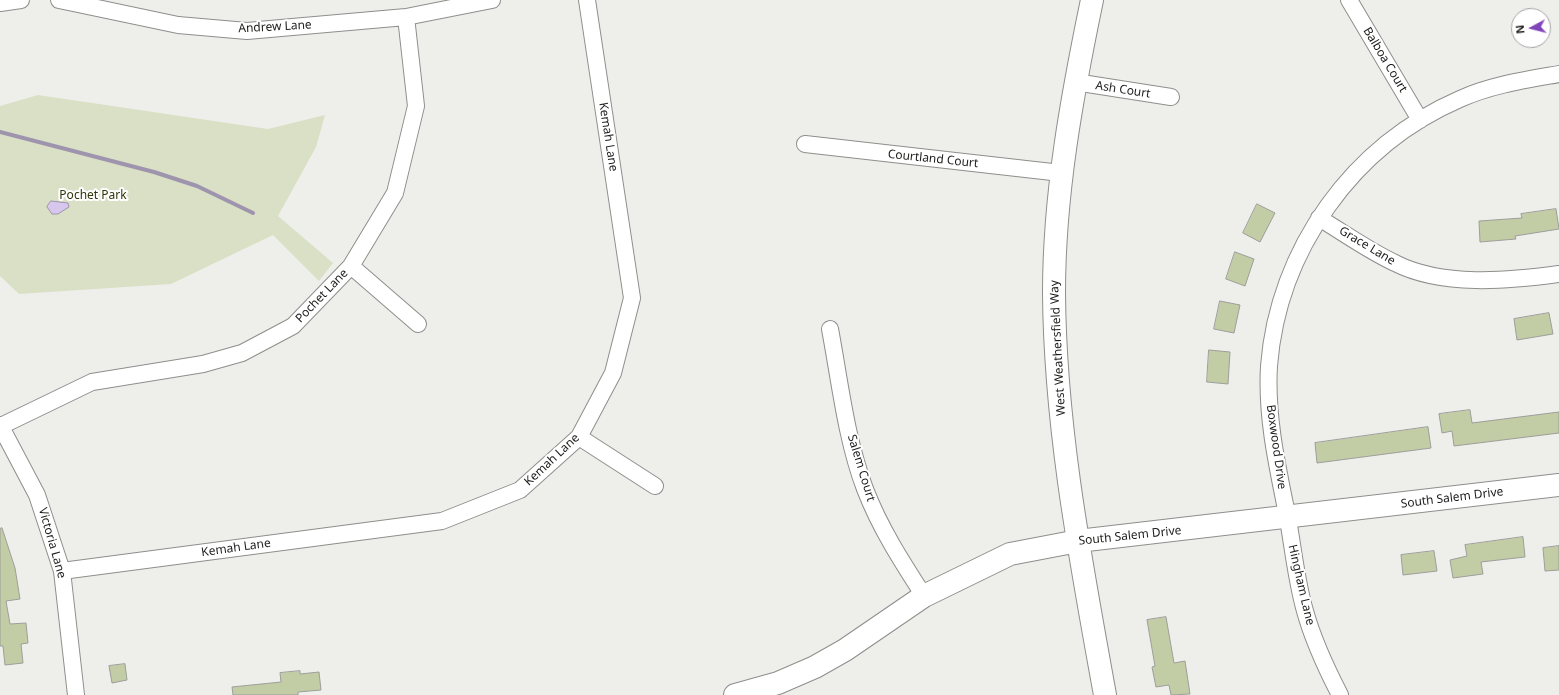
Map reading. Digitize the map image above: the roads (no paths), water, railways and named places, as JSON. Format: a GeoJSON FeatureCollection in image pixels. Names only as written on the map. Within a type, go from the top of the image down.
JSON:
{"type":"FeatureCollection","features":[{"type":"Feature","properties":{"kind":"street"},"geometry":{"type":"LineString","coordinates":[[0,3],[21,0]]}},
{"type":"Feature","properties":{"kind":"street","name":"Andrew Lane"},"geometry":{"type":"LineString","coordinates":[[59,0],[178,25],[247,31],[406,17],[492,0]]}},
{"type":"Feature","properties":{"kind":"street","name":"Kemah Lane"},"geometry":{"type":"LineString","coordinates":[[62,572],[442,520],[520,490],[579,437],[613,373],[632,298],[587,0]]}},
{"type":"Feature","properties":{"kind":"street","name":"West Weathersfield Way"},"geometry":{"type":"LineString","coordinates":[[1092,0],[1075,82],[1061,173],[1055,261],[1055,334],[1064,442],[1078,541],[1104,695]]}},
{"type":"Feature","properties":{"kind":"street","name":"Balboa Court"},"geometry":{"type":"LineString","coordinates":[[1349,0],[1420,120]]}},
{"type":"Feature","properties":{"kind":"street","name":"Pochet Lane"},"geometry":{"type":"LineString","coordinates":[[0,425],[92,382],[203,364],[242,353],[293,326],[351,266],[395,193],[416,106],[406,17]]}},
{"type":"Feature","properties":{"kind":"street","name":"Boxwood Drive"},"geometry":{"type":"LineString","coordinates":[[1287,518],[1271,424],[1269,365],[1285,290],[1304,244],[1319,218],[1340,190],[1365,163],[1388,142],[1420,120],[1471,95],[1521,80],[1559,74]]}},
{"type":"Feature","properties":{"kind":"street","name":"Ash Court"},"geometry":{"type":"LineString","coordinates":[[1075,82],[1171,97]]}},
{"type":"Feature","properties":{"kind":"street","name":"Courtland Court"},"geometry":{"type":"LineString","coordinates":[[805,144],[1061,173]]}},
{"type":"Feature","properties":{"kind":"street","name":"Grace Lane"},"geometry":{"type":"LineString","coordinates":[[1319,218],[1395,264],[1422,272],[1455,279],[1493,281],[1559,274]]}},
{"type":"Feature","properties":{"kind":"street"},"geometry":{"type":"LineString","coordinates":[[351,266],[418,324]]}},
{"type":"Feature","properties":{"kind":"street","name":"Salem Court"},"geometry":{"type":"LineString","coordinates":[[830,329],[854,456],[865,489],[894,548],[924,596]]}},
{"type":"Feature","properties":{"kind":"street","name":"Victoria Lane"},"geometry":{"type":"LineString","coordinates":[[0,425],[37,495],[62,572],[76,695]]}},
{"type":"Feature","properties":{"kind":"street"},"geometry":{"type":"LineString","coordinates":[[579,437],[655,486]]}},
{"type":"Feature","properties":{"kind":"street","name":"South Salem Drive"},"geometry":{"type":"LineString","coordinates":[[735,695],[778,683],[827,660],[924,596],[1010,554],[1078,541],[1287,518],[1559,485]]}},
{"type":"Feature","properties":{"kind":"street","name":"Hingham Lane"},"geometry":{"type":"LineString","coordinates":[[1287,518],[1304,610],[1320,651],[1340,695]]}},
{"type":"Feature","properties":{"kind":"waterway"},"geometry":{"type":"LineString","coordinates":[[0,132],[154,172],[197,186],[253,213]]}},
{"type":"Feature","properties":{"kind":"park label","name":"Pochet Park"},"geometry":{"type":"Point","coordinates":[93,196]}}]}
